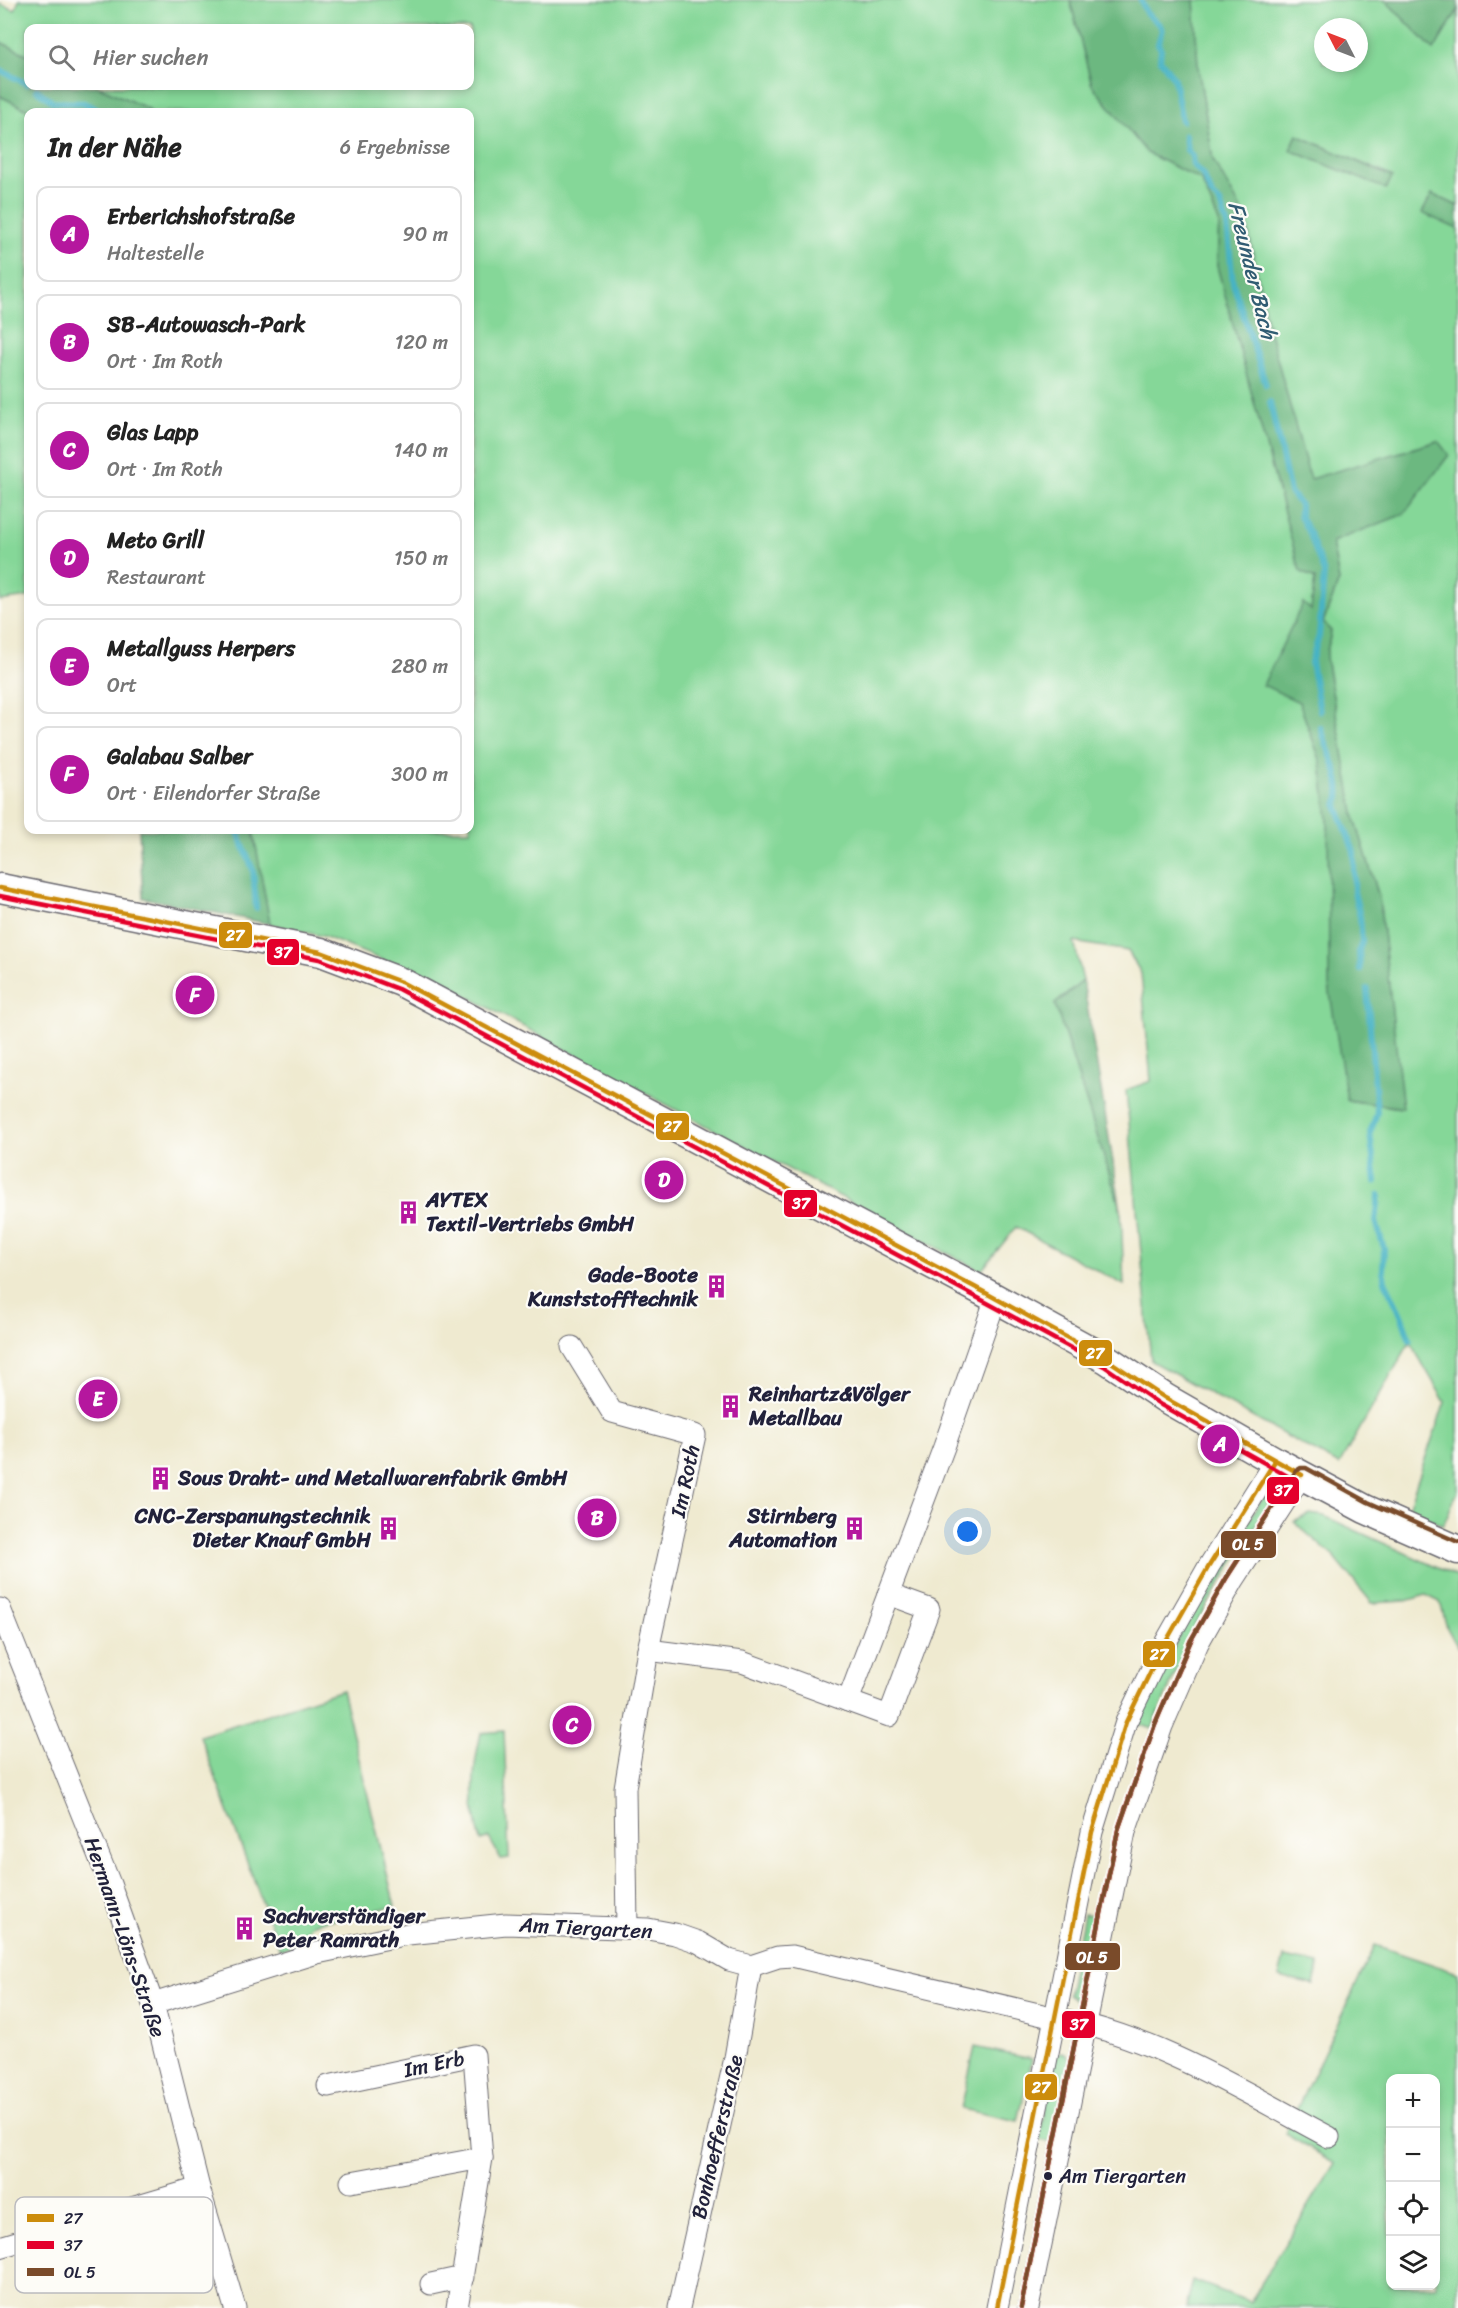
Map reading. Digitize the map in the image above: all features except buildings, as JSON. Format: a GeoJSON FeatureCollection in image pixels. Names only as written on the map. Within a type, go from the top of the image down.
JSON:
{"type":"FeatureCollection","features":[{"type":"Feature","properties":{"kind":"street"},"geometry":{"type":"LineString","coordinates":[[0,888],[321,952],[401,982],[1108,1360],[1165,1398],[1275,1461],[1365,1509],[1458,1550]]}},
{"type":"Feature","properties":{"kind":"street"},"geometry":{"type":"LineString","coordinates":[[848,1701],[944,1447],[996,1299]]}},
{"type":"Feature","properties":{"kind":"street","name":"Im Roth"},"geometry":{"type":"LineString","coordinates":[[572,1347],[612,1412],[695,1435],[648,1650],[626,1788],[627,1928]]}},
{"type":"Feature","properties":{"kind":"street"},"geometry":{"type":"LineString","coordinates":[[997,2308],[1092,1832],[1126,1722],[1170,1635],[1209,1566],[1275,1461]]}},
{"type":"Feature","properties":{"kind":"street"},"geometry":{"type":"LineString","coordinates":[[1028,2308],[1125,1832],[1162,1725],[1198,1642],[1233,1581],[1302,1475]]}},
{"type":"Feature","properties":{"kind":"street"},"geometry":{"type":"LineString","coordinates":[[648,1650],[742,1662],[889,1716],[928,1610],[888,1594]]}},
{"type":"Feature","properties":{"kind":"street","name":"Hermann-Löns-Straße"},"geometry":{"type":"LineString","coordinates":[[2,1622],[110,1884],[153,2004],[202,2197]]}},
{"type":"Feature","properties":{"kind":"street","name":"Am Tiergarten"},"geometry":{"type":"LineString","coordinates":[[153,2004],[317,1953],[408,1934],[506,1924],[648,1929],[675,1934],[698,1942],[729,1960],[752,1966]]}},
{"type":"Feature","properties":{"kind":"street"},"geometry":{"type":"LineString","coordinates":[[752,1966],[778,1957],[792,1956],[1054,2018],[1085,2023],[1187,2062],[1329,2138]]}},
{"type":"Feature","properties":{"kind":"street","name":"Bonhoefferstraße"},"geometry":{"type":"LineString","coordinates":[[679,2308],[735,2058],[752,1966]]}},
{"type":"Feature","properties":{"kind":"street","name":"Im Erb"},"geometry":{"type":"LineString","coordinates":[[328,2086],[474,2055],[482,2158],[457,2308]]}},
{"type":"Feature","properties":{"kind":"street"},"geometry":{"type":"LineString","coordinates":[[351,2182],[482,2158]]}},
{"type":"Feature","properties":{"kind":"street"},"geometry":{"type":"LineString","coordinates":[[169,2197],[199,2188]]}},
{"type":"Feature","properties":{"kind":"street","name":"Hermann-Löns-Straße"},"geometry":{"type":"LineString","coordinates":[[213,2235],[235,2308]]}},
{"type":"Feature","properties":{"kind":"street"},"geometry":{"type":"LineString","coordinates":[[0,2247],[15,2243]]}},
{"type":"Feature","properties":{"kind":"street"},"geometry":{"type":"LineString","coordinates":[[431,2284],[463,2277]]}},
{"type":"Feature","properties":{"kind":"green space"},"geometry":{"type":"Polygon","coordinates":[[[19,0],[1070,0],[1092,85],[1147,153],[1201,180],[1219,222],[1217,266],[1300,571],[1315,579],[1311,611],[1303,603],[1299,702],[1321,762],[1328,819],[1347,1100],[1402,1108],[1379,897],[1355,819],[1326,658],[1331,631],[1323,623],[1339,581],[1332,542],[1404,514],[1437,441],[1310,480],[1266,318],[1246,218],[1213,160],[1198,67],[1194,0],[1385,0],[1434,49],[1458,10],[1458,206],[1432,194],[1423,213],[1458,229],[1458,1490],[1443,1526],[1408,1508],[1445,1402],[1410,1342],[1339,1465],[1151,1361],[1126,1090],[1151,1081],[1141,973],[1128,951],[1074,942],[1083,981],[1055,1004],[1121,1210],[1124,1285],[1016,1227],[981,1271],[460,992],[326,937],[270,924],[254,834],[474,834],[474,108],[147,108],[106,90],[474,90],[474,24],[24,24],[24,53],[0,42],[0,4],[15,10],[19,0]],[[1297,135],[1290,150],[1387,188],[1391,176],[1297,135]]]}},
{"type":"Feature","properties":{"kind":"green space"},"geometry":{"type":"Polygon","coordinates":[[[1070,0],[1194,0],[1198,67],[1213,160],[1246,218],[1266,318],[1310,479],[1438,441],[1449,455],[1404,514],[1332,542],[1339,581],[1323,622],[1331,631],[1326,658],[1355,819],[1379,897],[1403,1108],[1347,1100],[1329,987],[1328,819],[1321,762],[1299,702],[1263,685],[1303,603],[1311,610],[1315,579],[1300,571],[1217,266],[1219,222],[1201,180],[1147,153],[1092,85],[1070,0]]]}},
{"type":"Feature","properties":{"kind":"green space"},"geometry":{"type":"Polygon","coordinates":[[[1385,0],[1458,0],[1458,10],[1434,50],[1385,0]]]}},
{"type":"Feature","properties":{"kind":"green space"},"geometry":{"type":"Polygon","coordinates":[[[0,42],[24,53],[24,90],[106,90],[147,108],[24,108],[0,96],[0,42]]]}},
{"type":"Feature","properties":{"kind":"green space"},"geometry":{"type":"Polygon","coordinates":[[[0,96],[24,108],[24,598],[0,601],[0,96]]]}},
{"type":"Feature","properties":{"kind":"green space"},"geometry":{"type":"Polygon","coordinates":[[[1297,135],[1392,177],[1386,189],[1290,150],[1297,135]]]}},
{"type":"Feature","properties":{"kind":"green space"},"geometry":{"type":"Polygon","coordinates":[[[1432,194],[1458,206],[1458,229],[1422,213],[1432,194]]]}},
{"type":"Feature","properties":{"kind":"green space"},"geometry":{"type":"Polygon","coordinates":[[[139,834],[254,834],[270,924],[143,898],[139,834]]]}},
{"type":"Feature","properties":{"kind":"green space"},"geometry":{"type":"Polygon","coordinates":[[[1083,981],[1121,1210],[1055,1004],[1083,981]]]}},
{"type":"Feature","properties":{"kind":"green space"},"geometry":{"type":"Polygon","coordinates":[[[1265,1494],[1273,1498],[1195,1625],[1152,1729],[1138,1724],[1187,1620],[1265,1494]]]}},
{"type":"Feature","properties":{"kind":"green space"},"geometry":{"type":"Polygon","coordinates":[[[1309,1514],[1324,1516],[1458,1577],[1458,1648],[1447,1628],[1440,1602],[1426,1595],[1406,1601],[1372,1603],[1334,1557],[1294,1522],[1309,1514]]]}},
{"type":"Feature","properties":{"kind":"green space"},"geometry":{"type":"Polygon","coordinates":[[[342,1690],[395,1906],[311,1924],[300,1942],[280,1950],[200,1736],[342,1690]]]}},
{"type":"Feature","properties":{"kind":"green space"},"geometry":{"type":"Polygon","coordinates":[[[504,1731],[509,1858],[501,1859],[489,1838],[481,1841],[475,1814],[474,1787],[481,1733],[504,1731]]]}},
{"type":"Feature","properties":{"kind":"green space"},"geometry":{"type":"Polygon","coordinates":[[[1084,1914],[1099,1916],[1081,1998],[1076,2000],[1068,1995],[1084,1914]]]}},
{"type":"Feature","properties":{"kind":"green space"},"geometry":{"type":"Polygon","coordinates":[[[1375,1945],[1458,1973],[1458,2308],[1186,2308],[1193,2280],[1250,2302],[1335,2163],[1285,2134],[1375,1945]]]}},
{"type":"Feature","properties":{"kind":"green space"},"geometry":{"type":"Polygon","coordinates":[[[1284,1957],[1319,1964],[1314,1985],[1279,1977],[1284,1957]]]}},
{"type":"Feature","properties":{"kind":"green space"},"geometry":{"type":"Polygon","coordinates":[[[975,2047],[1032,2059],[1018,2121],[961,2109],[975,2047]]]}},
{"type":"Feature","properties":{"kind":"green space"},"geometry":{"type":"Polygon","coordinates":[[[1060,2052],[1065,2053],[1070,2059],[1053,2143],[1039,2140],[1056,2055],[1060,2052]]]}},
{"type":"Feature","properties":{"kind":"waterway","name":"Freunder Bach"},"geometry":{"type":"LineString","coordinates":[[1141,0],[1146,13],[1160,25],[1162,30],[1158,44],[1161,49],[1160,59],[1174,79],[1182,121]]}},
{"type":"Feature","properties":{"kind":"waterway"},"geometry":{"type":"LineString","coordinates":[[0,70],[24,82]]}},
{"type":"Feature","properties":{"kind":"waterway"},"geometry":{"type":"LineString","coordinates":[[37,90],[53,102],[84,103],[95,108]]}},
{"type":"Feature","properties":{"kind":"waterway","name":"Freunder Bach"},"geometry":{"type":"LineString","coordinates":[[1185,135],[1187,150],[1192,156],[1193,165],[1202,174],[1212,195],[1220,203],[1227,224],[1233,283],[1266,385]]}},
{"type":"Feature","properties":{"kind":"waterway","name":"Freunder Bach"},"geometry":{"type":"LineString","coordinates":[[1270,402],[1290,492],[1300,505],[1300,516],[1310,535],[1324,573],[1319,636],[1311,662],[1320,711]]}},
{"type":"Feature","properties":{"kind":"waterway","name":"Freunder Bach"},"geometry":{"type":"LineString","coordinates":[[1321,727],[1335,767],[1339,787],[1337,806],[1354,852],[1354,892],[1360,917],[1362,942],[1359,950],[1360,970]]}},
{"type":"Feature","properties":{"kind":"waterway"},"geometry":{"type":"LineString","coordinates":[[239,834],[253,870],[256,908]]}},
{"type":"Feature","properties":{"kind":"waterway","name":"Freunder Bach"},"geometry":{"type":"LineString","coordinates":[[1367,989],[1377,1113],[1370,1133],[1376,1182]]}},
{"type":"Feature","properties":{"kind":"waterway","name":"Freunder Bach"},"geometry":{"type":"LineString","coordinates":[[1379,1195],[1376,1221],[1384,1249],[1385,1281],[1410,1340]]}},
{"type":"Feature","properties":{"kind":"transit line","name":"27"},"geometry":{"type":"LineString","coordinates":[[0,888],[321,952],[401,982],[984,1292],[1108,1360],[1165,1398],[1302,1475]]}},
{"type":"Feature","properties":{"kind":"transit line","name":"37"},"geometry":{"type":"LineString","coordinates":[[0,896],[319,959],[398,989],[1104,1366],[1161,1405],[1291,1478],[1227,1577],[1191,1640],[1155,1724],[1118,1830],[1021,2307]]}},
{"type":"Feature","properties":{"kind":"transit line","name":"27"},"geometry":{"type":"LineString","coordinates":[[997,2308],[1092,1832],[1126,1722],[1159,1654],[1209,1566],[1275,1461]]}},
{"type":"Feature","properties":{"kind":"transit line"},"geometry":{"type":"LineString","coordinates":[[1021,2307],[1118,1830],[1155,1724],[1191,1640],[1227,1577],[1296,1471],[1301,1468],[1306,1468],[1368,1502],[1458,1542]]}},
{"type":"Feature","properties":{"kind":"place","name":"Galabau Salber"},"geometry":{"type":"Point","coordinates":[195,995]}},
{"type":"Feature","properties":{"kind":"place","name":"Meto Grill"},"geometry":{"type":"Point","coordinates":[664,1180]}},
{"type":"Feature","properties":{"kind":"place","name":"AYTEX Textil-Vertriebs GmbH"},"geometry":{"type":"Point","coordinates":[408,1212]}},
{"type":"Feature","properties":{"kind":"place","name":"Gade-Boote Kunststofftechnik"},"geometry":{"type":"Point","coordinates":[716,1287]}},
{"type":"Feature","properties":{"kind":"place","name":"Metallguss Herpers"},"geometry":{"type":"Point","coordinates":[98,1399]}},
{"type":"Feature","properties":{"kind":"place","name":"Reinhartz&Völger Metallbau"},"geometry":{"type":"Point","coordinates":[731,1406]}},
{"type":"Feature","properties":{"kind":"place","name":"Erberichshofstraße"},"geometry":{"type":"Point","coordinates":[1220,1444]}},
{"type":"Feature","properties":{"kind":"place","name":"Sous Draht- und Metallwarenfabrik GmbH"},"geometry":{"type":"Point","coordinates":[160,1478]}},
{"type":"Feature","properties":{"kind":"place","name":"SB-Autowasch-Park"},"geometry":{"type":"Point","coordinates":[597,1518]}},
{"type":"Feature","properties":{"kind":"place","name":"CNC-Zerspanungstechnik Dieter Knauf GmbH"},"geometry":{"type":"Point","coordinates":[389,1528]}},
{"type":"Feature","properties":{"kind":"place","name":"Stirnberg Automation"},"geometry":{"type":"Point","coordinates":[855,1528]}},
{"type":"Feature","properties":{"kind":"place","name":"Glas Lapp"},"geometry":{"type":"Point","coordinates":[572,1725]}},
{"type":"Feature","properties":{"kind":"place","name":"Sachverständiger Peter Ramrath"},"geometry":{"type":"Point","coordinates":[245,1928]}},
{"type":"Feature","properties":{"kind":"place","name":"Am Tiergarten"},"geometry":{"type":"Point","coordinates":[1048,2176]}}]}
